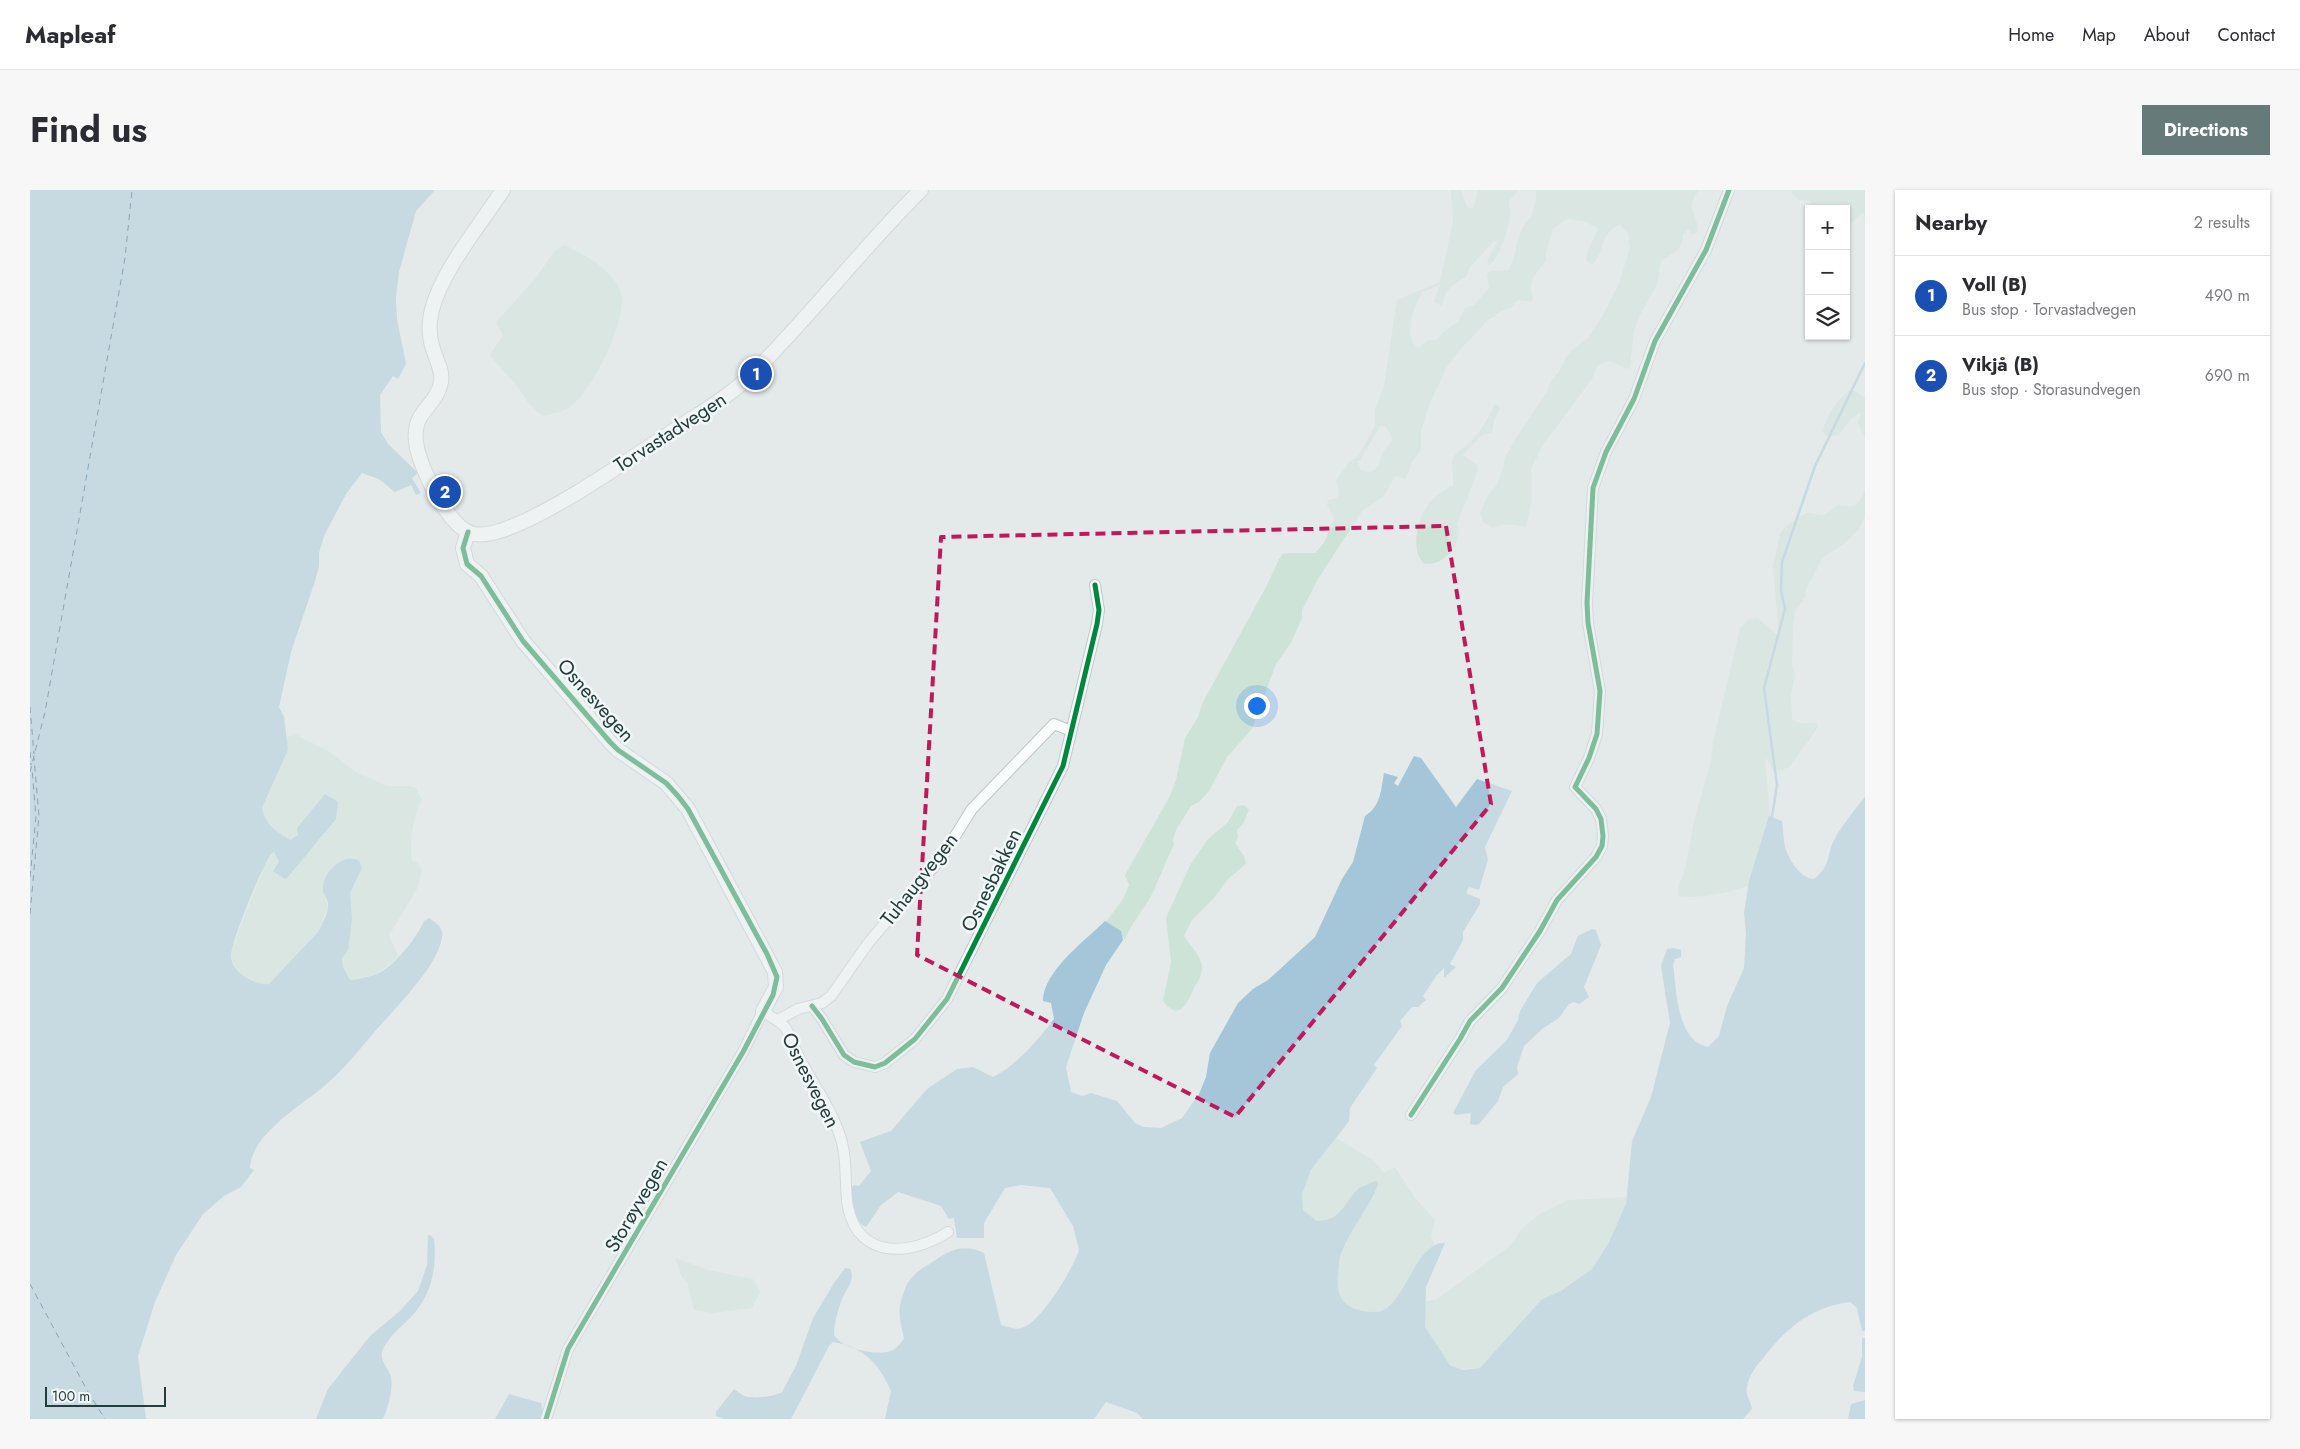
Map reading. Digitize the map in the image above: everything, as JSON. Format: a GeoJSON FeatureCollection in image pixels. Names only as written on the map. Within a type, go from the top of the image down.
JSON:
{"type":"FeatureCollection","features":[{"type":"Feature","properties":{"kind":"main road"},"geometry":{"type":"LineString","coordinates":[[468,532],[451,517],[426,474],[417,447],[416,427],[420,416],[438,389],[441,379],[430,333],[431,313],[435,298],[457,259],[503,190]]}},
{"type":"Feature","properties":{"kind":"main road","name":"Torvastadvegen"},"geometry":{"type":"LineString","coordinates":[[468,532],[480,534],[491,532],[533,517],[628,460],[734,390],[776,348],[921,190]]}},
{"type":"Feature","properties":{"kind":"main road","name":"Osnesvegen"},"geometry":{"type":"LineString","coordinates":[[468,532],[463,548],[467,564],[481,576],[523,641],[610,742],[618,750],[666,783],[688,809],[775,972],[776,987],[763,1012]]}},
{"type":"Feature","properties":{"kind":"street"},"geometry":{"type":"LineString","coordinates":[[1411,1115],[1460,1039],[1470,1020],[1502,988],[1540,931],[1556,900],[1596,857],[1602,846],[1602,828],[1596,809],[1575,787],[1590,758],[1597,734],[1600,691],[1588,623],[1587,602],[1593,488],[1606,452],[1634,399],[1655,341],[1706,250],[1729,190]]}},
{"type":"Feature","properties":{"kind":"street","name":"Osnesbakken"},"geometry":{"type":"LineString","coordinates":[[812,1006],[844,1055],[864,1066],[875,1067],[885,1064],[916,1039],[947,999],[1000,897],[1063,766],[1097,624],[1099,610],[1095,585]]}},
{"type":"Feature","properties":{"kind":"street","name":"Tuhaugvegen"},"geometry":{"type":"LineString","coordinates":[[778,1020],[798,1009],[822,1003],[831,996],[869,942],[942,857],[972,809],[1054,724],[1071,731]]}},
{"type":"Feature","properties":{"kind":"street","name":"Osnesvegen"},"geometry":{"type":"LineString","coordinates":[[763,1012],[778,1020],[787,1030],[796,1052],[820,1092],[836,1125],[843,1148],[848,1208],[858,1231],[877,1245],[896,1250],[925,1244],[948,1232]]}},
{"type":"Feature","properties":{"kind":"street","name":"Storøyvegen"},"geometry":{"type":"LineString","coordinates":[[546,1419],[568,1349],[743,1052],[763,1012]]}},
{"type":"Feature","properties":{"kind":"highlighted area"},"geometry":{"type":"Polygon","coordinates":[[[1446,526],[1491,804],[1235,1117],[917,955],[941,537],[1446,526]]]}},
{"type":"Feature","properties":{"kind":"green space"},"geometry":{"type":"Polygon","coordinates":[[[1451,190],[1461,190],[1467,207],[1473,209],[1478,190],[1519,190],[1509,201],[1510,215],[1508,228],[1500,251],[1493,262],[1489,265],[1487,261],[1497,242],[1494,241],[1470,267],[1466,277],[1450,288],[1442,306],[1434,302],[1440,285],[1422,292],[1413,313],[1410,328],[1413,342],[1418,348],[1428,340],[1437,340],[1443,332],[1459,321],[1465,308],[1474,305],[1489,288],[1487,274],[1491,271],[1508,270],[1513,260],[1521,231],[1531,215],[1536,190],[1699,190],[1692,202],[1692,211],[1698,231],[1693,234],[1688,230],[1683,234],[1683,240],[1679,248],[1661,261],[1657,284],[1640,315],[1634,331],[1630,367],[1627,369],[1610,361],[1598,365],[1592,379],[1543,445],[1531,469],[1531,503],[1526,527],[1509,524],[1492,527],[1484,523],[1480,513],[1487,497],[1496,486],[1503,469],[1505,457],[1546,393],[1551,381],[1559,372],[1572,350],[1588,338],[1603,315],[1619,283],[1630,248],[1628,233],[1620,225],[1614,227],[1606,237],[1596,261],[1592,265],[1587,261],[1586,256],[1598,228],[1583,221],[1566,219],[1553,229],[1546,252],[1546,261],[1531,284],[1533,300],[1530,302],[1518,300],[1512,307],[1495,314],[1496,316],[1489,319],[1459,351],[1446,368],[1429,406],[1421,431],[1421,450],[1412,462],[1406,479],[1395,476],[1384,496],[1362,511],[1318,579],[1302,610],[1302,618],[1291,643],[1276,664],[1252,729],[1227,757],[1209,791],[1199,802],[1191,806],[1176,830],[1173,840],[1174,845],[1154,890],[1125,939],[1105,923],[1123,899],[1129,885],[1125,875],[1170,796],[1176,780],[1185,738],[1198,717],[1202,704],[1267,585],[1279,559],[1283,554],[1289,553],[1315,553],[1324,543],[1334,518],[1327,505],[1328,500],[1337,498],[1339,491],[1336,481],[1348,463],[1358,456],[1375,426],[1375,409],[1384,386],[1397,300],[1440,282],[1453,222],[1451,190]],[[1380,426],[1360,461],[1357,461],[1361,470],[1371,472],[1374,470],[1392,440],[1385,426],[1380,426]]]}},
{"type":"Feature","properties":{"kind":"green space"},"geometry":{"type":"Polygon","coordinates":[[[1792,190],[1865,190],[1865,221],[1864,213],[1850,225],[1850,205],[1813,205],[1810,201],[1799,200],[1792,193],[1792,190]]]}},
{"type":"Feature","properties":{"kind":"green space"},"geometry":{"type":"Polygon","coordinates":[[[564,245],[598,264],[612,277],[621,293],[622,305],[614,336],[607,353],[580,398],[568,408],[543,416],[529,403],[490,355],[503,335],[496,322],[534,280],[555,251],[564,245]]]}},
{"type":"Feature","properties":{"kind":"green space"},"geometry":{"type":"Polygon","coordinates":[[[1849,391],[1855,391],[1865,398],[1865,438],[1858,423],[1861,412],[1851,419],[1839,435],[1828,437],[1823,432],[1826,421],[1832,409],[1849,391]]]}},
{"type":"Feature","properties":{"kind":"green space"},"geometry":{"type":"Polygon","coordinates":[[[1495,404],[1500,408],[1494,421],[1492,433],[1482,435],[1463,455],[1477,465],[1478,470],[1457,524],[1459,531],[1455,546],[1444,558],[1437,562],[1423,563],[1419,556],[1416,539],[1420,521],[1428,505],[1435,497],[1453,485],[1453,458],[1476,435],[1487,420],[1495,404]]]}},
{"type":"Feature","properties":{"kind":"green space"},"geometry":{"type":"Polygon","coordinates":[[[1865,489],[1865,517],[1858,530],[1845,543],[1823,557],[1805,592],[1806,596],[1795,612],[1792,665],[1795,674],[1791,695],[1792,720],[1802,724],[1815,722],[1818,726],[1790,767],[1781,770],[1773,769],[1765,757],[1770,816],[1748,886],[1714,895],[1678,896],[1678,888],[1685,869],[1695,817],[1711,761],[1713,743],[1740,628],[1749,619],[1758,618],[1777,635],[1779,633],[1773,566],[1780,534],[1786,526],[1807,513],[1824,515],[1838,505],[1855,505],[1860,500],[1865,489]]]}},
{"type":"Feature","properties":{"kind":"green space"},"geometry":{"type":"Polygon","coordinates":[[[297,735],[330,752],[354,771],[387,786],[409,786],[416,788],[422,800],[414,821],[411,854],[412,861],[417,862],[422,870],[417,889],[389,935],[398,956],[379,973],[350,980],[343,967],[342,958],[352,918],[350,893],[360,874],[324,892],[328,906],[318,932],[279,975],[269,984],[262,985],[250,982],[234,965],[231,955],[266,862],[274,851],[279,861],[273,869],[323,837],[299,832],[295,839],[290,840],[270,828],[264,818],[262,808],[288,750],[286,737],[297,735]]]}},
{"type":"Feature","properties":{"kind":"green space"},"geometry":{"type":"Polygon","coordinates":[[[1244,805],[1249,810],[1243,824],[1237,830],[1238,837],[1235,843],[1244,856],[1246,864],[1228,879],[1214,898],[1192,920],[1184,936],[1199,958],[1202,972],[1185,1005],[1178,1010],[1174,1010],[1163,1001],[1171,962],[1166,918],[1190,865],[1208,839],[1228,822],[1237,806],[1244,805]]]}},
{"type":"Feature","properties":{"kind":"green space"},"geometry":{"type":"Polygon","coordinates":[[[1336,1138],[1373,1160],[1384,1173],[1395,1167],[1415,1198],[1435,1220],[1431,1236],[1435,1247],[1420,1262],[1394,1302],[1379,1312],[1354,1310],[1346,1305],[1339,1294],[1337,1281],[1342,1253],[1354,1227],[1365,1211],[1359,1188],[1346,1205],[1331,1218],[1317,1221],[1301,1208],[1301,1198],[1307,1179],[1336,1138]]]}},
{"type":"Feature","properties":{"kind":"green space"},"geometry":{"type":"Polygon","coordinates":[[[1626,1197],[1626,1204],[1608,1244],[1592,1269],[1561,1291],[1542,1299],[1480,1368],[1459,1369],[1447,1362],[1425,1327],[1424,1302],[1437,1299],[1510,1246],[1521,1230],[1538,1215],[1568,1200],[1626,1197]]]}},
{"type":"Feature","properties":{"kind":"green space"},"geometry":{"type":"Polygon","coordinates":[[[675,1258],[708,1270],[753,1279],[760,1292],[752,1308],[713,1313],[694,1310],[687,1282],[682,1278],[675,1258]]]}},
{"type":"Feature","properties":{"kind":"water"},"geometry":{"type":"Polygon","coordinates":[[[30,190],[435,190],[416,211],[399,272],[396,299],[397,319],[406,364],[398,379],[393,376],[380,395],[381,432],[388,444],[418,473],[412,478],[421,493],[416,495],[411,485],[395,492],[379,479],[362,473],[346,494],[324,536],[319,553],[319,566],[291,652],[279,707],[284,717],[288,750],[262,808],[268,823],[290,840],[298,835],[297,828],[325,794],[338,802],[336,819],[287,878],[285,879],[273,871],[279,861],[274,852],[271,854],[247,905],[231,957],[235,968],[245,977],[257,983],[269,984],[318,932],[328,909],[328,901],[323,890],[324,881],[335,865],[347,859],[359,861],[362,868],[350,893],[352,918],[348,950],[342,958],[343,967],[350,980],[377,974],[391,965],[411,943],[424,921],[429,918],[440,927],[442,940],[431,964],[411,991],[337,1074],[270,1130],[260,1142],[253,1155],[250,1168],[254,1170],[241,1187],[224,1196],[203,1214],[176,1255],[155,1302],[138,1356],[146,1419],[30,1419],[30,190]]]}},
{"type":"Feature","properties":{"kind":"water"},"geometry":{"type":"Polygon","coordinates":[[[1414,756],[1421,758],[1456,807],[1477,779],[1512,791],[1485,847],[1488,860],[1479,890],[1469,887],[1466,893],[1480,899],[1480,904],[1463,932],[1463,940],[1450,964],[1456,967],[1444,978],[1444,968],[1423,996],[1426,1000],[1418,1007],[1412,1007],[1400,1021],[1402,1026],[1374,1065],[1377,1068],[1350,1108],[1349,1121],[1311,1170],[1302,1194],[1303,1210],[1317,1221],[1331,1218],[1341,1211],[1357,1190],[1376,1181],[1378,1184],[1370,1202],[1349,1236],[1341,1254],[1338,1283],[1341,1298],[1345,1303],[1357,1310],[1375,1312],[1385,1309],[1402,1290],[1425,1253],[1434,1245],[1445,1243],[1426,1287],[1425,1327],[1450,1365],[1462,1370],[1480,1368],[1542,1299],[1561,1291],[1592,1269],[1608,1244],[1626,1204],[1632,1141],[1651,1097],[1670,1023],[1661,966],[1667,949],[1681,950],[1681,957],[1675,959],[1673,965],[1677,1001],[1684,1025],[1697,1043],[1708,1047],[1719,1036],[1727,1006],[1744,968],[1746,933],[1744,913],[1749,881],[1769,816],[1782,821],[1785,846],[1794,865],[1803,875],[1814,879],[1826,866],[1833,842],[1840,830],[1865,797],[1865,1331],[1862,1331],[1857,1308],[1850,1302],[1824,1308],[1801,1320],[1772,1346],[1753,1371],[1747,1390],[1747,1396],[1752,1409],[1743,1419],[1143,1419],[1137,1413],[1106,1402],[1094,1419],[885,1419],[891,1391],[876,1365],[855,1348],[879,1353],[893,1350],[904,1339],[900,1322],[900,1305],[907,1285],[918,1272],[941,1256],[954,1250],[968,1248],[984,1253],[1001,1325],[1018,1329],[1031,1322],[1048,1305],[1064,1281],[1079,1250],[1073,1226],[1050,1188],[1021,1185],[1005,1188],[984,1223],[984,1238],[957,1238],[954,1218],[949,1219],[941,1206],[898,1192],[881,1205],[866,1227],[861,1224],[855,1215],[852,1198],[852,1187],[854,1185],[859,1186],[871,1171],[860,1142],[891,1131],[927,1089],[957,1069],[973,1067],[993,1077],[1019,1059],[1054,1019],[1051,1003],[1043,1001],[1050,979],[1066,957],[1105,921],[1121,931],[1123,940],[1106,965],[1084,1013],[1066,1067],[1071,1092],[1082,1096],[1091,1093],[1117,1101],[1135,1123],[1144,1127],[1161,1128],[1182,1118],[1199,1094],[1206,1077],[1210,1053],[1238,1003],[1253,989],[1268,980],[1315,937],[1342,879],[1353,862],[1365,816],[1377,802],[1384,773],[1398,777],[1394,783],[1398,786],[1414,756]]]}},
{"type":"Feature","properties":{"kind":"water"},"geometry":{"type":"Polygon","coordinates":[[[1592,929],[1596,930],[1601,945],[1584,987],[1589,997],[1579,1004],[1574,1002],[1569,1004],[1559,1018],[1542,1029],[1524,1046],[1517,1067],[1518,1074],[1503,1087],[1498,1101],[1479,1124],[1470,1124],[1471,1113],[1456,1115],[1453,1113],[1476,1070],[1507,1040],[1518,1020],[1520,1011],[1537,983],[1571,954],[1578,936],[1592,929]]]}},
{"type":"Feature","properties":{"kind":"water"},"geometry":{"type":"Polygon","coordinates":[[[430,1235],[434,1239],[435,1260],[432,1280],[428,1290],[418,1308],[392,1336],[383,1349],[382,1357],[391,1377],[391,1388],[390,1399],[383,1419],[316,1419],[328,1389],[370,1336],[400,1311],[418,1291],[427,1265],[428,1236],[430,1235]]]}},
{"type":"Feature","properties":{"kind":"water"},"geometry":{"type":"Polygon","coordinates":[[[845,1268],[850,1269],[852,1277],[835,1321],[834,1335],[844,1344],[833,1342],[829,1346],[791,1419],[724,1419],[716,1416],[716,1412],[734,1389],[744,1396],[753,1397],[769,1396],[782,1392],[796,1366],[813,1318],[845,1268]]]}},
{"type":"Feature","properties":{"kind":"water"},"geometry":{"type":"Polygon","coordinates":[[[1862,1338],[1865,1338],[1865,1392],[1854,1391],[1853,1386],[1862,1357],[1862,1338]]]}},
{"type":"Feature","properties":{"kind":"water"},"geometry":{"type":"Polygon","coordinates":[[[509,1394],[541,1403],[543,1411],[540,1419],[495,1419],[509,1394]]]}},
{"type":"Feature","properties":{"kind":"water"},"geometry":{"type":"Polygon","coordinates":[[[1865,1400],[1865,1419],[1848,1419],[1851,1404],[1865,1400]]]}},
{"type":"Feature","properties":{"kind":"waterway"},"geometry":{"type":"LineString","coordinates":[[1772,817],[1777,785],[1764,688],[1785,609],[1781,590],[1782,562],[1815,466],[1865,363]]}},
{"type":"Feature","properties":{"kind":"ferry route"},"geometry":{"type":"LineString","coordinates":[[30,772],[45,712],[125,258],[132,190]]}},
{"type":"Feature","properties":{"kind":"ferry route"},"geometry":{"type":"LineString","coordinates":[[30,707],[34,754]]}},
{"type":"Feature","properties":{"kind":"ferry route"},"geometry":{"type":"LineString","coordinates":[[30,752],[31,765]]}},
{"type":"Feature","properties":{"kind":"ferry route"},"geometry":{"type":"LineString","coordinates":[[30,914],[39,816],[34,758]]}},
{"type":"Feature","properties":{"kind":"ferry route"},"geometry":{"type":"LineString","coordinates":[[30,877],[36,817],[32,769]]}},
{"type":"Feature","properties":{"kind":"ferry route"},"geometry":{"type":"LineString","coordinates":[[30,1284],[88,1392],[105,1419]]}},
{"type":"Feature","properties":{"kind":"cycle path"},"geometry":{"type":"LineString","coordinates":[[1411,1115],[1470,1021],[1502,988],[1540,931],[1557,900],[1596,857],[1602,846],[1601,819],[1596,809],[1575,787],[1589,758],[1597,734],[1600,691],[1588,623],[1587,603],[1593,488],[1606,452],[1634,399],[1655,341],[1706,250],[1729,190]]}},
{"type":"Feature","properties":{"kind":"cycle path"},"geometry":{"type":"LineString","coordinates":[[468,532],[463,548],[467,564],[481,576],[523,641],[610,742],[618,750],[666,783],[688,809],[767,954],[777,977],[773,995],[743,1052],[568,1349],[546,1419]]}},
{"type":"Feature","properties":{"kind":"cycle path"},"geometry":{"type":"LineString","coordinates":[[812,1006],[844,1055],[854,1062],[875,1067],[885,1063],[915,1039],[947,999],[1063,766],[1097,624],[1099,610],[1095,585]]}},
{"type":"Feature","properties":{"kind":"place","name":"Voll (B)"},"geometry":{"type":"Point","coordinates":[756,374]}},
{"type":"Feature","properties":{"kind":"place","name":"Vikjå (B)"},"geometry":{"type":"Point","coordinates":[445,492]}}]}
